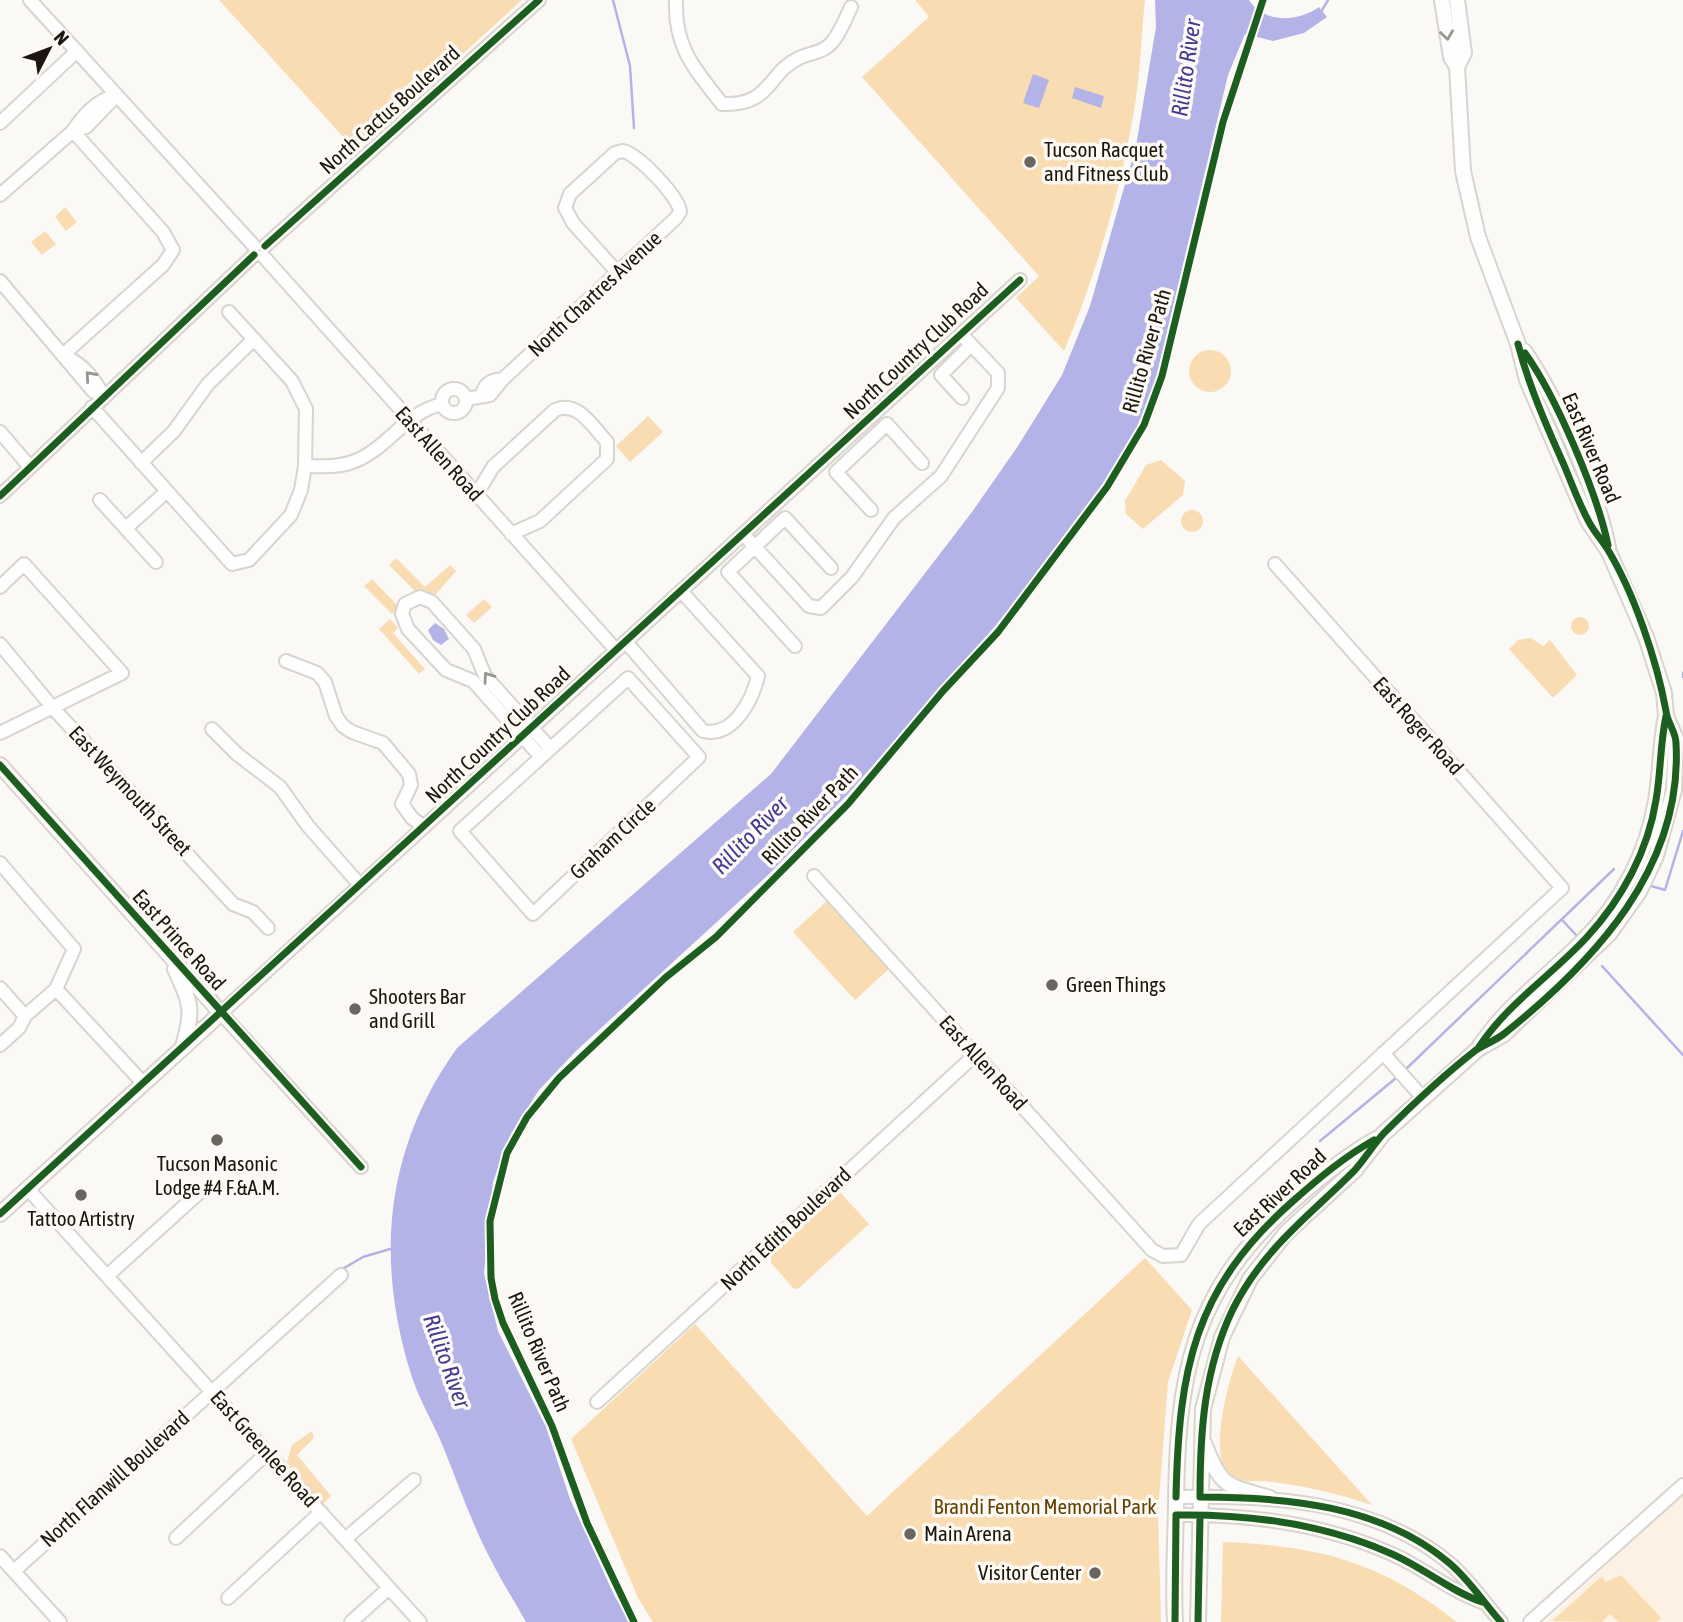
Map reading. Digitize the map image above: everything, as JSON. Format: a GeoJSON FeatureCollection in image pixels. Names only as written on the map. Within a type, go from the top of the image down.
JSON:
{"type":"FeatureCollection","features":[{"type":"Feature","properties":{"kind":"main road","name":"East River Road"},"geometry":{"type":"LineString","coordinates":[[1198,1622],[1201,1437],[1213,1360],[1230,1317],[1250,1279],[1286,1233],[1355,1170],[1383,1134],[1478,1049],[1503,1035],[1588,957],[1618,924],[1639,891],[1660,846],[1674,790],[1676,739],[1666,716],[1664,693],[1647,639],[1609,552],[1603,518],[1560,419],[1541,376],[1518,344],[1471,211],[1463,171],[1457,67],[1451,57],[1443,0]]}},
{"type":"Feature","properties":{"kind":"main road","name":"East River Road"},"geometry":{"type":"LineString","coordinates":[[1457,0],[1464,53],[1457,67]]}},
{"type":"Feature","properties":{"kind":"main road","name":"East Prince Road"},"geometry":{"type":"LineString","coordinates":[[2,773],[221,1013]]}},
{"type":"Feature","properties":{"kind":"main road"},"geometry":{"type":"LineString","coordinates":[[169,955],[189,999],[191,1019],[182,1049]]}},
{"type":"Feature","properties":{"kind":"main road","name":"North Country Club Road"},"geometry":{"type":"LineString","coordinates":[[0,1214],[221,1013]]}},
{"type":"Feature","properties":{"kind":"main road","name":"East River Road"},"geometry":{"type":"LineString","coordinates":[[1175,1622],[1177,1425],[1185,1374],[1201,1325],[1219,1287],[1239,1256],[1271,1221],[1345,1156],[1383,1134]]}},
{"type":"Feature","properties":{"kind":"main road"},"geometry":{"type":"LineString","coordinates":[[1201,1437],[1220,1479],[1234,1488],[1270,1498]]}},
{"type":"Feature","properties":{"kind":"street","name":"East Allen Road"},"geometry":{"type":"LineString","coordinates":[[30,0],[259,251],[511,534],[703,730],[716,733],[727,729],[747,704],[758,676],[681,591]]}},
{"type":"Feature","properties":{"kind":"street","name":"North Cactus Boulevard"},"geometry":{"type":"LineString","coordinates":[[0,495],[259,251],[539,0]]}},
{"type":"Feature","properties":{"kind":"street"},"geometry":{"type":"LineString","coordinates":[[676,0],[677,32],[684,52],[723,104],[742,105],[754,98],[798,59],[827,48],[852,7]]}},
{"type":"Feature","properties":{"kind":"street"},"geometry":{"type":"LineString","coordinates":[[0,123],[77,51]]}},
{"type":"Feature","properties":{"kind":"street"},"geometry":{"type":"LineString","coordinates":[[0,195],[73,131],[106,97],[116,96]]}},
{"type":"Feature","properties":{"kind":"street"},"geometry":{"type":"LineString","coordinates":[[65,355],[163,265],[173,250],[163,232],[73,131]]}},
{"type":"Feature","properties":{"kind":"street","name":"North Chartres Avenue"},"geometry":{"type":"LineString","coordinates":[[305,466],[329,467],[354,461],[425,408],[442,404],[442,396],[451,389],[462,392],[466,399],[490,395],[503,379],[676,218],[680,205],[637,157],[623,151],[615,153],[570,194],[565,208],[573,223],[617,272]]}},
{"type":"Feature","properties":{"kind":"street","name":"North Country Club Road"},"geometry":{"type":"LineString","coordinates":[[221,1013],[1020,280]]}},
{"type":"Feature","properties":{"kind":"street"},"geometry":{"type":"LineString","coordinates":[[0,281],[93,391],[103,397]]}},
{"type":"Feature","properties":{"kind":"street"},"geometry":{"type":"LineString","coordinates":[[92,407],[232,564],[248,560],[291,515],[301,490],[305,466],[306,410],[300,392],[229,312]]}},
{"type":"Feature","properties":{"kind":"street"},"geometry":{"type":"LineString","coordinates":[[743,534],[809,607],[821,608],[837,593],[894,518],[937,481],[998,388],[998,373],[961,334]]}},
{"type":"Feature","properties":{"kind":"street"},"geometry":{"type":"LineString","coordinates":[[141,463],[174,431],[208,384],[254,340]]}},
{"type":"Feature","properties":{"kind":"street"},"geometry":{"type":"LineString","coordinates":[[962,398],[941,375],[971,345]]}},
{"type":"Feature","properties":{"kind":"street"},"geometry":{"type":"LineString","coordinates":[[476,495],[493,467],[555,410],[564,406],[575,408],[607,442],[607,459],[540,521],[511,534]]}},
{"type":"Feature","properties":{"kind":"street"},"geometry":{"type":"LineString","coordinates":[[871,510],[836,472],[887,424],[922,463]]}},
{"type":"Feature","properties":{"kind":"street"},"geometry":{"type":"LineString","coordinates":[[0,432],[30,467]]}},
{"type":"Feature","properties":{"kind":"street"},"geometry":{"type":"LineString","coordinates":[[853,433],[864,446]]}},
{"type":"Feature","properties":{"kind":"street"},"geometry":{"type":"LineString","coordinates":[[126,528],[166,492]]}},
{"type":"Feature","properties":{"kind":"street"},"geometry":{"type":"LineString","coordinates":[[100,500],[156,562]]}},
{"type":"Feature","properties":{"kind":"street"},"geometry":{"type":"LineString","coordinates":[[795,646],[728,572],[785,518],[831,568]]}},
{"type":"Feature","properties":{"kind":"street"},"geometry":{"type":"LineString","coordinates":[[0,587],[24,564],[122,673],[0,733]]}},
{"type":"Feature","properties":{"kind":"street","name":"East Roger Road"},"geometry":{"type":"LineString","coordinates":[[1275,564],[1562,888]]}},
{"type":"Feature","properties":{"kind":"street"},"geometry":{"type":"LineString","coordinates":[[527,732],[485,676],[474,649],[432,602],[420,597],[405,604],[402,614],[408,629],[446,670],[473,681],[545,751]]}},
{"type":"Feature","properties":{"kind":"street","name":"East Weymouth Street"},"geometry":{"type":"LineString","coordinates":[[0,644],[53,708],[233,904],[253,912],[268,928]]}},
{"type":"Feature","properties":{"kind":"street"},"geometry":{"type":"LineString","coordinates":[[286,661],[317,673],[325,682],[336,716],[344,726],[352,732],[383,743],[409,774],[411,785],[402,804],[405,812],[424,827]]}},
{"type":"Feature","properties":{"kind":"street","name":"Graham Circle"},"geometry":{"type":"LineString","coordinates":[[628,678],[699,757],[533,914],[460,831],[545,751],[628,678]]}},
{"type":"Feature","properties":{"kind":"street"},"geometry":{"type":"LineString","coordinates":[[0,725],[34,708],[53,708]]}},
{"type":"Feature","properties":{"kind":"street"},"geometry":{"type":"LineString","coordinates":[[212,729],[237,754],[280,787],[308,826],[360,885]]}},
{"type":"Feature","properties":{"kind":"street"},"geometry":{"type":"LineString","coordinates":[[0,863],[74,949],[56,989],[25,1016],[19,1028],[0,1045]]}},
{"type":"Feature","properties":{"kind":"street","name":"East Allen Road"},"geometry":{"type":"LineString","coordinates":[[814,876],[1152,1250]]}},
{"type":"Feature","properties":{"kind":"street","name":"East River Road"},"geometry":{"type":"LineString","coordinates":[[1152,1250],[1163,1256],[1181,1255],[1199,1224],[1562,888]]}},
{"type":"Feature","properties":{"kind":"street"},"geometry":{"type":"LineString","coordinates":[[0,988],[25,1016]]}},
{"type":"Feature","properties":{"kind":"street"},"geometry":{"type":"LineString","coordinates":[[56,989],[143,1083]]}},
{"type":"Feature","properties":{"kind":"street","name":"East Prince Road"},"geometry":{"type":"LineString","coordinates":[[221,1013],[361,1167]]}},
{"type":"Feature","properties":{"kind":"street"},"geometry":{"type":"LineString","coordinates":[[1383,1053],[1423,1098]]}},
{"type":"Feature","properties":{"kind":"street","name":"North Edith Boulevard"},"geometry":{"type":"LineString","coordinates":[[597,1402],[975,1055]]}},
{"type":"Feature","properties":{"kind":"street","name":"East Greenlee Road"},"geometry":{"type":"LineString","coordinates":[[28,1189],[420,1622]]}},
{"type":"Feature","properties":{"kind":"street"},"geometry":{"type":"LineString","coordinates":[[107,1276],[201,1191]]}},
{"type":"Feature","properties":{"kind":"street","name":"North Flanwill Boulevard"},"geometry":{"type":"LineString","coordinates":[[14,1571],[341,1275]]}},
{"type":"Feature","properties":{"kind":"street"},"geometry":{"type":"LineString","coordinates":[[176,1538],[267,1453]]}},
{"type":"Feature","properties":{"kind":"street"},"geometry":{"type":"LineString","coordinates":[[345,1539],[397,1498],[414,1480]]}},
{"type":"Feature","properties":{"kind":"street"},"geometry":{"type":"LineString","coordinates":[[1530,1622],[1683,1485]]}},
{"type":"Feature","properties":{"kind":"street"},"geometry":{"type":"LineString","coordinates":[[1176,1497],[1270,1498],[1358,1515],[1388,1526],[1450,1563],[1502,1622]]}},
{"type":"Feature","properties":{"kind":"street"},"geometry":{"type":"LineString","coordinates":[[228,1598],[321,1512]]}},
{"type":"Feature","properties":{"kind":"street"},"geometry":{"type":"LineString","coordinates":[[1176,1515],[1304,1525],[1352,1538],[1393,1554],[1460,1594],[1482,1602]]}},
{"type":"Feature","properties":{"kind":"street"},"geometry":{"type":"LineString","coordinates":[[0,1556],[53,1620]]}},
{"type":"Feature","properties":{"kind":"street"},"geometry":{"type":"LineString","coordinates":[[351,1622],[389,1588]]}},
{"type":"Feature","properties":{"kind":"shaded area"},"geometry":{"type":"Polygon","coordinates":[[[1683,1492],[1683,1622],[1546,1622],[1683,1492]]]}},
{"type":"Feature","properties":{"kind":"green space"},"geometry":{"type":"Polygon","coordinates":[[[219,0],[522,0],[356,151],[219,0]]]}},
{"type":"Feature","properties":{"kind":"green space","name":"Tucson Racquet and Fitness Club"},"geometry":{"type":"Polygon","coordinates":[[[915,0],[1145,0],[1135,103],[1121,176],[1096,265],[1064,351],[1016,298],[1039,276],[862,77],[929,17],[915,0]]]}},
{"type":"Feature","properties":{"kind":"green space"},"geometry":{"type":"Polygon","coordinates":[[[65,207],[77,222],[66,231],[55,217],[65,207]]]}},
{"type":"Feature","properties":{"kind":"green space"},"geometry":{"type":"Polygon","coordinates":[[[45,231],[56,244],[42,255],[31,242],[45,231]]]}},
{"type":"Feature","properties":{"kind":"green space"},"geometry":{"type":"Polygon","coordinates":[[[1210,350],[1224,357],[1231,371],[1224,385],[1210,392],[1196,385],[1189,371],[1196,357],[1210,350]]]}},
{"type":"Feature","properties":{"kind":"green space"},"geometry":{"type":"Polygon","coordinates":[[[648,416],[663,432],[630,462],[616,446],[648,416]]]}},
{"type":"Feature","properties":{"kind":"green space"},"geometry":{"type":"Polygon","coordinates":[[[1161,460],[1185,481],[1183,495],[1143,529],[1126,514],[1125,501],[1146,465],[1161,460]]]}},
{"type":"Feature","properties":{"kind":"green space"},"geometry":{"type":"Polygon","coordinates":[[[1192,510],[1202,517],[1203,521],[1196,531],[1192,532],[1182,525],[1181,521],[1188,511],[1192,510]]]}},
{"type":"Feature","properties":{"kind":"green space"},"geometry":{"type":"Polygon","coordinates":[[[396,558],[425,587],[450,565],[456,571],[435,595],[415,591],[389,565],[396,558]]]}},
{"type":"Feature","properties":{"kind":"green space"},"geometry":{"type":"Polygon","coordinates":[[[372,579],[399,607],[392,614],[364,586],[372,579]]]}},
{"type":"Feature","properties":{"kind":"green space"},"geometry":{"type":"Polygon","coordinates":[[[484,599],[492,607],[474,623],[466,615],[484,599]]]}},
{"type":"Feature","properties":{"kind":"green space"},"geometry":{"type":"Polygon","coordinates":[[[1580,617],[1586,620],[1589,626],[1586,632],[1580,635],[1574,632],[1571,626],[1574,620],[1580,617]]]}},
{"type":"Feature","properties":{"kind":"green space"},"geometry":{"type":"Polygon","coordinates":[[[390,619],[398,628],[393,633],[425,669],[419,674],[379,629],[390,619]]]}},
{"type":"Feature","properties":{"kind":"green space"},"geometry":{"type":"Polygon","coordinates":[[[1531,638],[1543,646],[1550,640],[1577,675],[1553,698],[1509,649],[1518,640],[1531,638]]]}},
{"type":"Feature","properties":{"kind":"green space"},"geometry":{"type":"Polygon","coordinates":[[[828,900],[890,968],[855,1000],[793,932],[828,900]]]}},
{"type":"Feature","properties":{"kind":"green space"},"geometry":{"type":"Polygon","coordinates":[[[840,1192],[869,1224],[799,1288],[794,1289],[771,1263],[771,1252],[840,1192]]]}},
{"type":"Feature","properties":{"kind":"green space","name":"Brandi Fenton Memorial Park"},"geometry":{"type":"Polygon","coordinates":[[[1145,1258],[1192,1310],[1168,1382],[1158,1512],[1161,1622],[653,1622],[638,1598],[571,1439],[695,1324],[867,1516],[1145,1258]]]}},
{"type":"Feature","properties":{"kind":"green space"},"geometry":{"type":"Polygon","coordinates":[[[1238,1356],[1372,1505],[1310,1488],[1245,1481],[1230,1475],[1223,1466],[1220,1436],[1225,1399],[1238,1356]]]}},
{"type":"Feature","properties":{"kind":"green space"},"geometry":{"type":"Polygon","coordinates":[[[312,1431],[314,1438],[297,1455],[331,1496],[323,1504],[287,1462],[292,1445],[312,1431]]]}},
{"type":"Feature","properties":{"kind":"green space"},"geometry":{"type":"Polygon","coordinates":[[[1223,1542],[1290,1548],[1347,1561],[1401,1584],[1457,1622],[1221,1622],[1223,1542]]]}},
{"type":"Feature","properties":{"kind":"green space"},"geometry":{"type":"Polygon","coordinates":[[[1621,1575],[1661,1618],[1657,1622],[1619,1622],[1610,1614],[1602,1622],[1552,1621],[1602,1576],[1606,1582],[1621,1575]]]}},
{"type":"Feature","properties":{"kind":"water","name":"Rillito River"},"geometry":{"type":"Polygon","coordinates":[[[1155,0],[1249,0],[1255,8],[1272,17],[1292,18],[1319,7],[1327,17],[1304,33],[1273,41],[1245,34],[1228,75],[1155,383],[1134,434],[1105,483],[1051,558],[847,795],[768,875],[576,1051],[539,1090],[511,1134],[493,1182],[484,1273],[498,1331],[546,1427],[570,1499],[615,1597],[631,1622],[526,1622],[496,1570],[472,1519],[413,1380],[399,1328],[391,1244],[394,1204],[402,1163],[415,1124],[433,1086],[457,1048],[771,774],[972,512],[1018,446],[1062,375],[1090,306],[1136,146],[1156,27],[1155,0]]]}},
{"type":"Feature","properties":{"kind":"water"},"geometry":{"type":"Polygon","coordinates":[[[1033,74],[1049,80],[1039,108],[1023,103],[1033,74]]]}},
{"type":"Feature","properties":{"kind":"water"},"geometry":{"type":"Polygon","coordinates":[[[1075,87],[1104,96],[1101,108],[1072,98],[1075,87]]]}},
{"type":"Feature","properties":{"kind":"water"},"geometry":{"type":"Polygon","coordinates":[[[435,623],[444,629],[449,639],[441,645],[433,640],[428,630],[435,623]]]}},
{"type":"Feature","properties":{"kind":"waterway"},"geometry":{"type":"LineString","coordinates":[[613,0],[630,66],[634,128]]}},
{"type":"Feature","properties":{"kind":"waterway"},"geometry":{"type":"LineString","coordinates":[[1321,12],[1328,0]]}},
{"type":"Feature","properties":{"kind":"waterway"},"geometry":{"type":"LineString","coordinates":[[1651,886],[1665,890],[1683,831]]}},
{"type":"Feature","properties":{"kind":"waterway"},"geometry":{"type":"LineString","coordinates":[[1406,1069],[1614,869]]}},
{"type":"Feature","properties":{"kind":"waterway"},"geometry":{"type":"LineString","coordinates":[[1563,921],[1577,936]]}},
{"type":"Feature","properties":{"kind":"waterway"},"geometry":{"type":"LineString","coordinates":[[1602,966],[1683,1055]]}},
{"type":"Feature","properties":{"kind":"waterway"},"geometry":{"type":"LineString","coordinates":[[1320,1141],[1396,1078]]}},
{"type":"Feature","properties":{"kind":"waterway"},"geometry":{"type":"LineString","coordinates":[[339,1271],[363,1257],[390,1249]]}},
{"type":"Feature","properties":{"kind":"waterway"},"geometry":{"type":"LineString","coordinates":[[224,1373],[302,1302]]}},
{"type":"Feature","properties":{"kind":"cycle path"},"geometry":{"type":"LineString","coordinates":[[265,246],[539,0]]}},
{"type":"Feature","properties":{"kind":"cycle path","name":"Rillito River Path"},"geometry":{"type":"LineString","coordinates":[[634,1622],[587,1523],[552,1426],[503,1323],[495,1299],[491,1278],[490,1221],[507,1153],[527,1117],[559,1078],[665,978],[716,937],[848,804],[943,691],[998,632],[1107,487],[1144,425],[1162,376],[1223,122],[1263,0]]}},
{"type":"Feature","properties":{"kind":"cycle path"},"geometry":{"type":"LineString","coordinates":[[0,496],[254,255]]}},
{"type":"Feature","properties":{"kind":"cycle path"},"geometry":{"type":"LineString","coordinates":[[0,1214],[1020,280]]}},
{"type":"Feature","properties":{"kind":"cycle path"},"geometry":{"type":"LineString","coordinates":[[1501,1622],[1455,1568],[1421,1543],[1393,1528],[1330,1508],[1265,1499],[1200,1497],[1200,1472],[1210,1377],[1223,1332],[1245,1287],[1288,1234],[1354,1171],[1384,1133],[1417,1101],[1476,1050],[1505,1033],[1571,975],[1627,908],[1649,870],[1665,830],[1674,788],[1676,743],[1651,649],[1618,567],[1591,526],[1579,501],[1538,405],[1518,344]]}},
{"type":"Feature","properties":{"kind":"cycle path"},"geometry":{"type":"LineString","coordinates":[[1525,353],[1537,371],[1574,446],[1595,499],[1608,545]]}},
{"type":"Feature","properties":{"kind":"cycle path"},"geometry":{"type":"LineString","coordinates":[[1479,1047],[1516,1003],[1587,937],[1611,907],[1632,873],[1652,819],[1666,716]]}},
{"type":"Feature","properties":{"kind":"cycle path"},"geometry":{"type":"LineString","coordinates":[[0,765],[361,1167]]}},
{"type":"Feature","properties":{"kind":"cycle path"},"geometry":{"type":"LineString","coordinates":[[1176,1497],[1181,1410],[1188,1371],[1198,1334],[1213,1300],[1233,1267],[1259,1234],[1322,1176],[1374,1140]]}},
{"type":"Feature","properties":{"kind":"cycle path"},"geometry":{"type":"LineString","coordinates":[[1175,1622],[1176,1515],[1259,1519],[1340,1535],[1392,1554],[1482,1602]]}},
{"type":"Feature","properties":{"kind":"cycle path"},"geometry":{"type":"LineString","coordinates":[[1198,1622],[1200,1516]]}},
{"type":"Feature","properties":{"kind":"place","name":"Tucson Racquet and Fitness Club"},"geometry":{"type":"Point","coordinates":[1030,162]}},
{"type":"Feature","properties":{"kind":"place","name":"Green Things"},"geometry":{"type":"Point","coordinates":[1052,985]}},
{"type":"Feature","properties":{"kind":"place","name":"Shooters Bar and Grill"},"geometry":{"type":"Point","coordinates":[355,1009]}},
{"type":"Feature","properties":{"kind":"place","name":"Tucson Masonic Lodge #4 F.&A.M."},"geometry":{"type":"Point","coordinates":[217,1140]}},
{"type":"Feature","properties":{"kind":"place","name":"Tattoo Artistry"},"geometry":{"type":"Point","coordinates":[81,1195]}},
{"type":"Feature","properties":{"kind":"place","name":"Main Arena"},"geometry":{"type":"Point","coordinates":[910,1534]}},
{"type":"Feature","properties":{"kind":"place","name":"Visitor Center"},"geometry":{"type":"Point","coordinates":[1095,1573]}}]}
